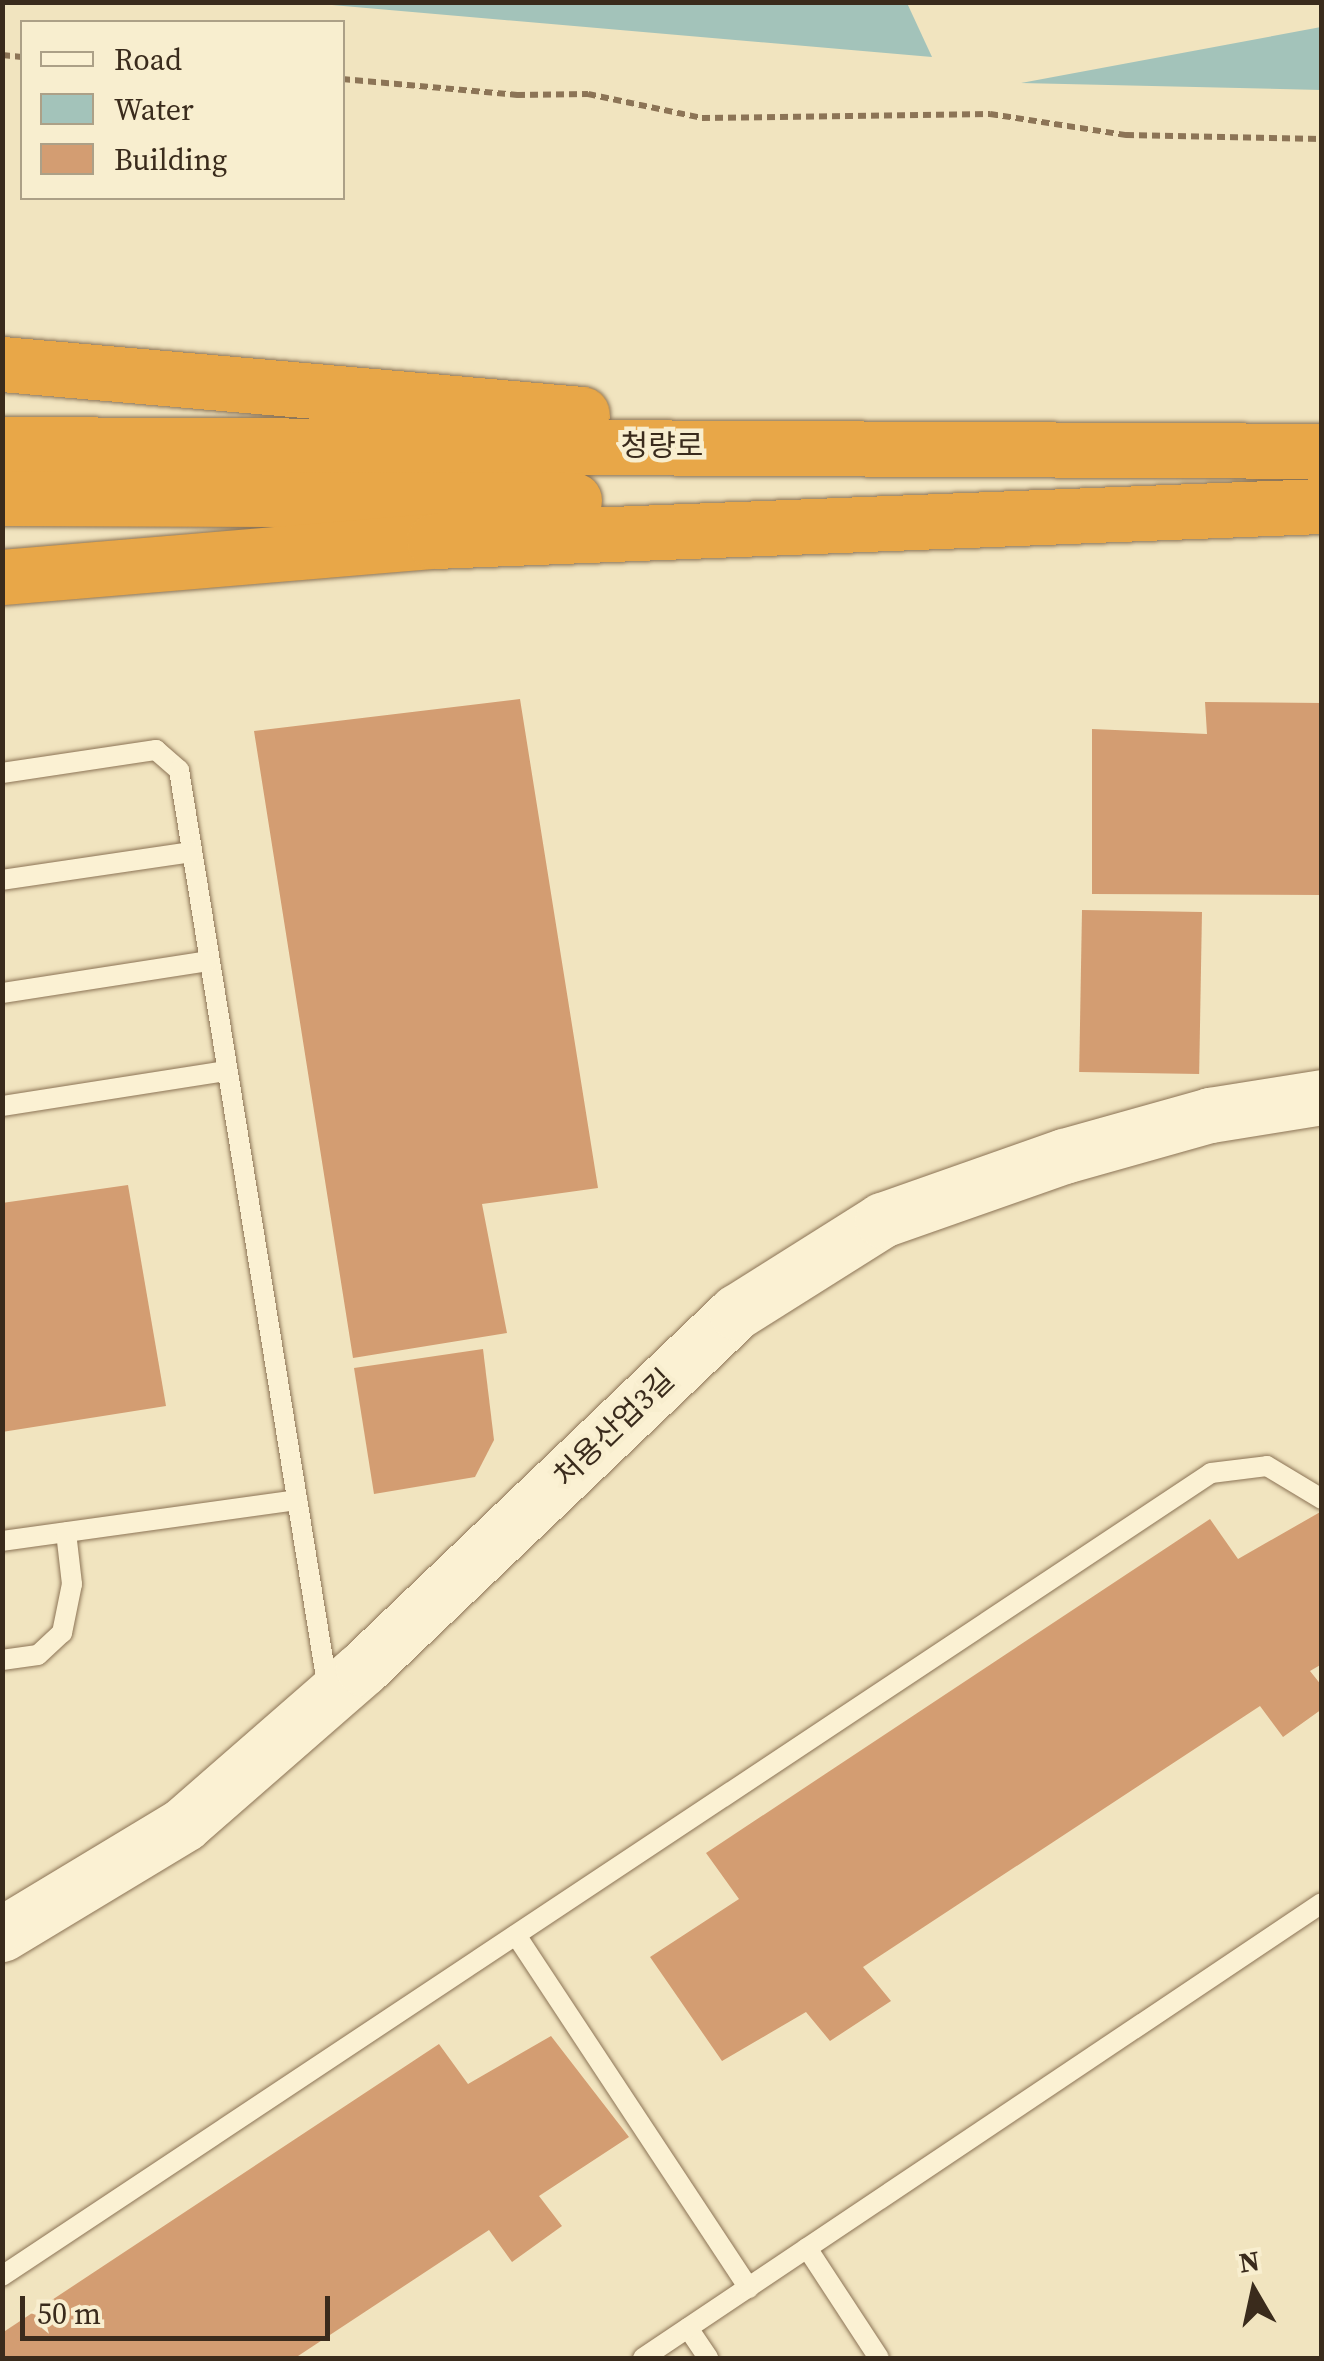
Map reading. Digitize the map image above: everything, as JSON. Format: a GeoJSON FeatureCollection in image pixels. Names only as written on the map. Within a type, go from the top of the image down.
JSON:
{"type":"FeatureCollection","features":[{"type":"Feature","properties":{"kind":"highway"},"geometry":{"type":"LineString","coordinates":[[2,364],[978,447]]}},
{"type":"Feature","properties":{"kind":"highway","name":"청량로"},"geometry":{"type":"LineString","coordinates":[[2,444],[1322,452]]}},
{"type":"Feature","properties":{"kind":"highway","name":"청량로"},"geometry":{"type":"LineString","coordinates":[[2,498],[1322,506]]}},
{"type":"Feature","properties":{"kind":"highway"},"geometry":{"type":"LineString","coordinates":[[2,577],[434,541],[1322,506]]}},
{"type":"Feature","properties":{"kind":"street","name":"처용산업3길"},"geometry":{"type":"LineString","coordinates":[[2,1934],[184,1824],[330,1697],[736,1312],[882,1220],[1064,1156],[1210,1115],[1322,1097]]}},
{"type":"Feature","properties":{"kind":"lane"},"geometry":{"type":"LineString","coordinates":[[2,774],[156,750],[179,770],[330,1697]]}},
{"type":"Feature","properties":{"kind":"lane"},"geometry":{"type":"LineString","coordinates":[[2,880],[192,852]]}},
{"type":"Feature","properties":{"kind":"lane"},"geometry":{"type":"LineString","coordinates":[[2,993],[208,961]]}},
{"type":"Feature","properties":{"kind":"lane"},"geometry":{"type":"LineString","coordinates":[[2,1106],[226,1071]]}},
{"type":"Feature","properties":{"kind":"lane"},"geometry":{"type":"LineString","coordinates":[[2,2276],[1210,1473],[1267,1466],[1322,1498]]}},
{"type":"Feature","properties":{"kind":"lane"},"geometry":{"type":"LineString","coordinates":[[2,1541],[296,1500]]}},
{"type":"Feature","properties":{"kind":"lane"},"geometry":{"type":"LineString","coordinates":[[2,1660],[38,1656],[62,1633],[72,1584],[66,1532]]}},
{"type":"Feature","properties":{"kind":"lane"},"geometry":{"type":"LineString","coordinates":[[643,2358],[1322,1904]]}},
{"type":"Feature","properties":{"kind":"lane"},"geometry":{"type":"LineString","coordinates":[[516,1935],[749,2288]]}},
{"type":"Feature","properties":{"kind":"lane"},"geometry":{"type":"LineString","coordinates":[[807,2248],[879,2358]]}},
{"type":"Feature","properties":{"kind":"lane"},"geometry":{"type":"LineString","coordinates":[[688,2328],[708,2358]]}},
{"type":"Feature","properties":{"kind":"path"},"geometry":{"type":"LineString","coordinates":[[345,79],[517,95],[588,94],[702,118],[990,114],[1126,135],[1322,140]]}},
{"type":"Feature","properties":{"kind":"water"},"geometry":{"type":"Polygon","coordinates":[[[309,3],[907,3],[932,57],[309,3]]]}},
{"type":"Feature","properties":{"kind":"water"},"geometry":{"type":"Polygon","coordinates":[[[1321,27],[1321,90],[1021,83],[1321,27]]]}},
{"type":"Feature","properties":{"kind":"building"},"geometry":{"type":"Polygon","coordinates":[[[520,699],[598,1188],[482,1204],[507,1333],[353,1358],[254,731],[520,699]]]}},
{"type":"Feature","properties":{"kind":"building"},"geometry":{"type":"Polygon","coordinates":[[[1205,702],[1322,703],[1322,895],[1092,894],[1092,729],[1207,734],[1205,702]]]}},
{"type":"Feature","properties":{"kind":"building"},"geometry":{"type":"Polygon","coordinates":[[[1082,910],[1202,912],[1199,1074],[1079,1072],[1082,910]]]}},
{"type":"Feature","properties":{"kind":"building"},"geometry":{"type":"Polygon","coordinates":[[[128,1185],[166,1406],[2,1432],[2,1203],[128,1185]]]}},
{"type":"Feature","properties":{"kind":"building"},"geometry":{"type":"Polygon","coordinates":[[[483,1349],[494,1440],[475,1477],[374,1494],[354,1368],[483,1349]]]}},
{"type":"Feature","properties":{"kind":"building"},"geometry":{"type":"Polygon","coordinates":[[[1322,1511],[1322,1664],[1310,1671],[1322,1686],[1322,1709],[1283,1737],[1260,1706],[863,1967],[891,2001],[830,2041],[806,2012],[722,2061],[650,1957],[739,1899],[706,1853],[1210,1519],[1238,1559],[1322,1511]]]}},
{"type":"Feature","properties":{"kind":"building"},"geometry":{"type":"Polygon","coordinates":[[[551,2036],[629,2137],[539,2196],[562,2226],[512,2262],[489,2230],[295,2358],[2,2358],[2,2333],[439,2044],[468,2084],[551,2036]]]}}]}
